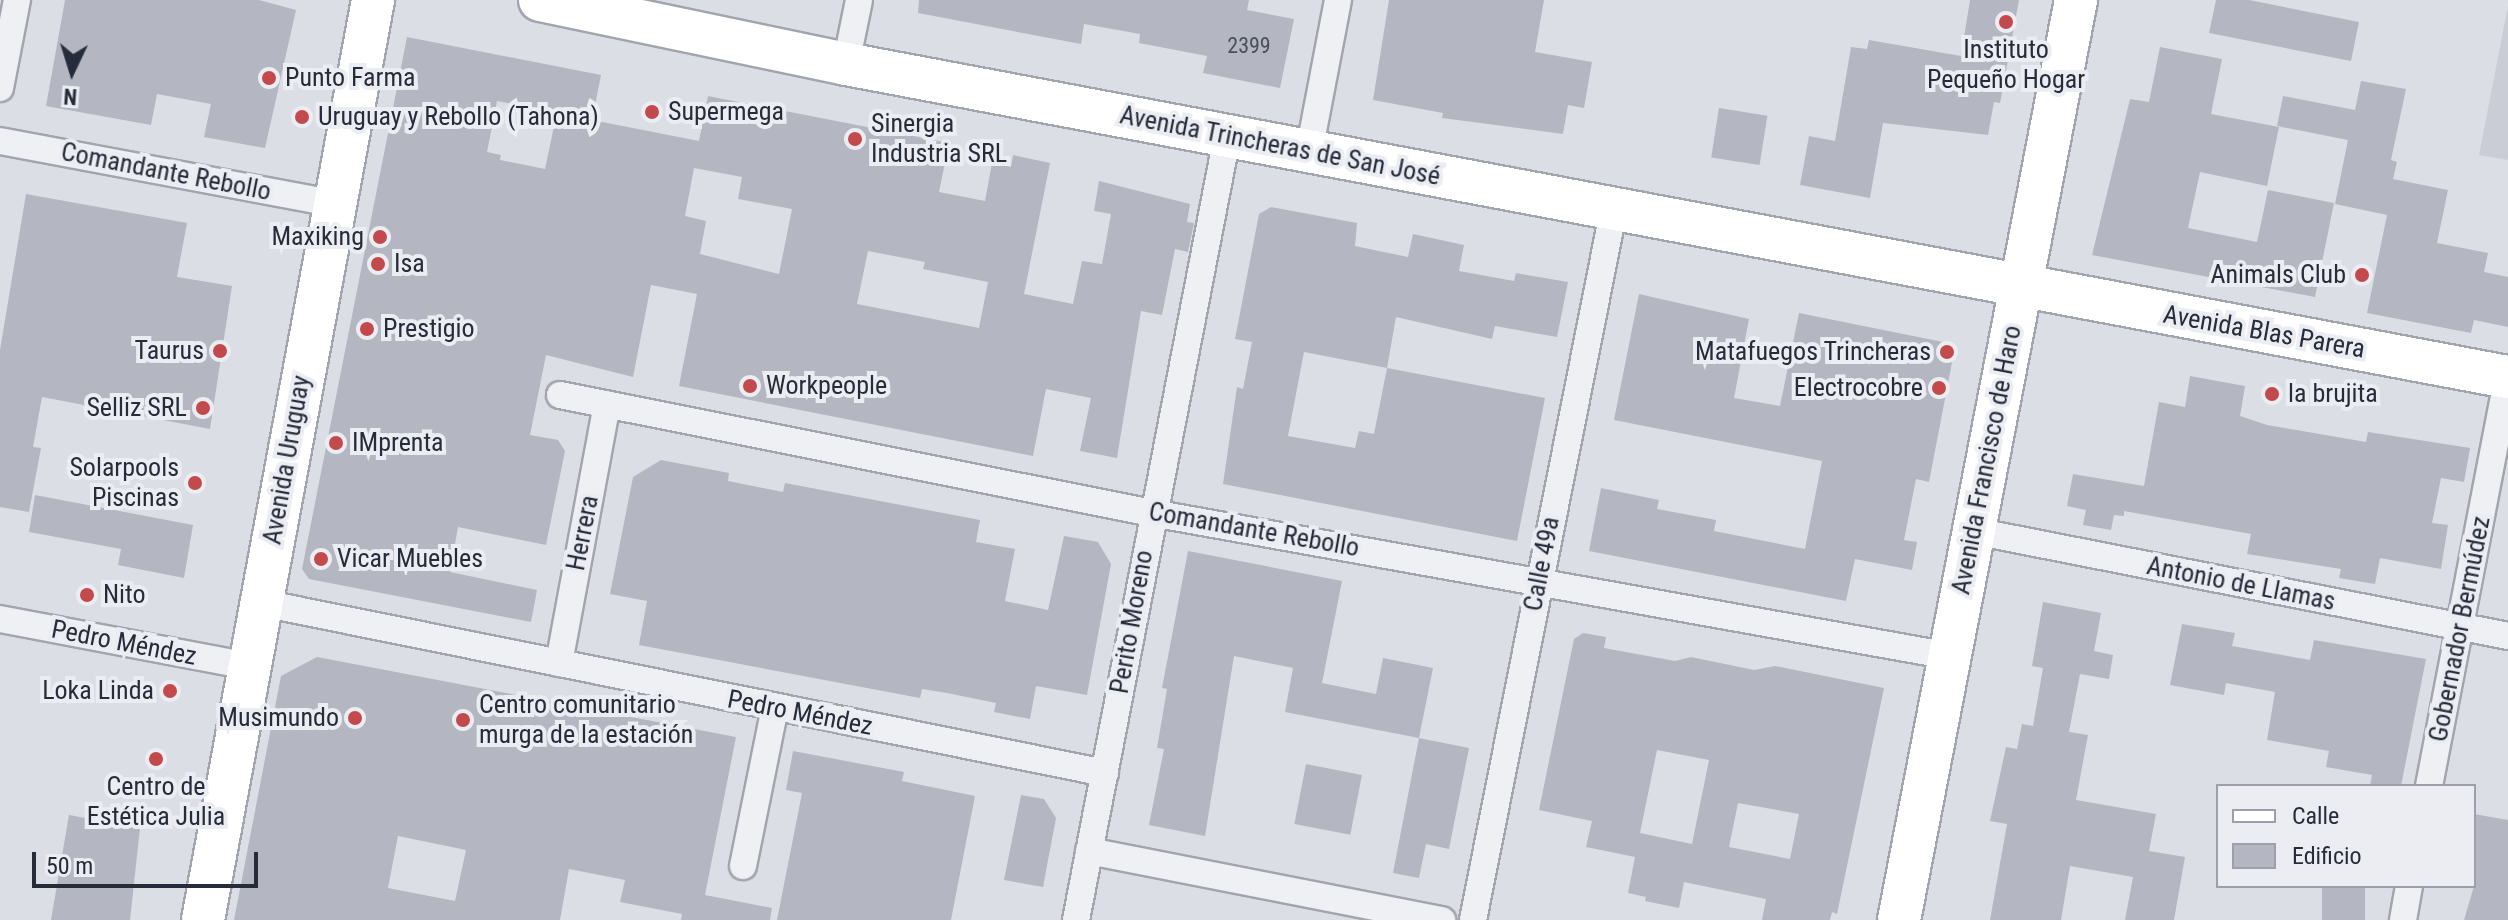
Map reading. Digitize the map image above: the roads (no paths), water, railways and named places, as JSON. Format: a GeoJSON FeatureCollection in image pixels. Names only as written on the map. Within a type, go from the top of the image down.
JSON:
{"type":"FeatureCollection","features":[{"type":"Feature","properties":{"kind":"main road","name":"Avenida Uruguay"},"geometry":{"type":"LineString","coordinates":[[203,920],[332,203],[373,0]]}},
{"type":"Feature","properties":{"kind":"main road","name":"Avenida Trincheras de San José"},"geometry":{"type":"LineString","coordinates":[[540,0],[846,64],[1614,208],[2020,288]]}},
{"type":"Feature","properties":{"kind":"main road","name":"Avenida Francisco de Haro"},"geometry":{"type":"LineString","coordinates":[[1899,920],[2076,0]]}},
{"type":"Feature","properties":{"kind":"main road","name":"Avenida Blas Parera"},"geometry":{"type":"LineString","coordinates":[[2020,288],[2508,377]]}},
{"type":"Feature","properties":{"kind":"street"},"geometry":{"type":"LineString","coordinates":[[0,88],[17,0]]}},
{"type":"Feature","properties":{"kind":"street"},"geometry":{"type":"LineString","coordinates":[[846,64],[859,0]]}},
{"type":"Feature","properties":{"kind":"street"},"geometry":{"type":"LineString","coordinates":[[1309,152],[1338,0]]}},
{"type":"Feature","properties":{"kind":"street","name":"Perito Moreno"},"geometry":{"type":"LineString","coordinates":[[1076,920],[1152,513],[1227,137]]}},
{"type":"Feature","properties":{"kind":"street","name":"Comandante Rebollo"},"geometry":{"type":"LineString","coordinates":[[0,141],[332,203]]}},
{"type":"Feature","properties":{"kind":"street","name":"Calle 49a"},"geometry":{"type":"LineString","coordinates":[[1473,920],[1614,208]]}},
{"type":"Feature","properties":{"kind":"street","name":"Gobernador Bermúdez"},"geometry":{"type":"LineString","coordinates":[[2429,784],[2508,377]]}},
{"type":"Feature","properties":{"kind":"street","name":"Comandante Rebollo"},"geometry":{"type":"LineString","coordinates":[[560,395],[1152,513],[1539,579],[1950,656]]}},
{"type":"Feature","properties":{"kind":"street","name":"Herrera"},"geometry":{"type":"LineString","coordinates":[[559,663],[607,404]]}},
{"type":"Feature","properties":{"kind":"street","name":"Antonio de Llamas"},"geometry":{"type":"LineString","coordinates":[[1974,531],[2508,636]]}},
{"type":"Feature","properties":{"kind":"street","name":"Pedro Méndez"},"geometry":{"type":"LineString","coordinates":[[262,603],[1105,773]]}},
{"type":"Feature","properties":{"kind":"street","name":"Pedro Méndez"},"geometry":{"type":"LineString","coordinates":[[0,619],[249,666]]}},
{"type":"Feature","properties":{"kind":"street"},"geometry":{"type":"LineString","coordinates":[[743,866],[775,708]]}},
{"type":"Feature","properties":{"kind":"street"},"geometry":{"type":"LineString","coordinates":[[1089,851],[1442,920]]}},
{"type":"Feature","properties":{"kind":"street"},"geometry":{"type":"LineString","coordinates":[[2403,920],[2409,888]]}},
{"type":"Feature","properties":{"kind":"place","name":"Instituto Pequeño Hogar"},"geometry":{"type":"Point","coordinates":[2006,22]}},
{"type":"Feature","properties":{"kind":"place","name":"Punto Farma"},"geometry":{"type":"Point","coordinates":[269,78]}},
{"type":"Feature","properties":{"kind":"place","name":"Supermega"},"geometry":{"type":"Point","coordinates":[652,112]}},
{"type":"Feature","properties":{"kind":"place","name":"Uruguay y Rebollo (Tahona)"},"geometry":{"type":"Point","coordinates":[302,117]}},
{"type":"Feature","properties":{"kind":"place","name":"Sinergia Industria SRL"},"geometry":{"type":"Point","coordinates":[855,139]}},
{"type":"Feature","properties":{"kind":"place","name":"Maxiking"},"geometry":{"type":"Point","coordinates":[380,237]}},
{"type":"Feature","properties":{"kind":"place","name":"Isa"},"geometry":{"type":"Point","coordinates":[378,264]}},
{"type":"Feature","properties":{"kind":"place","name":"Animals Club"},"geometry":{"type":"Point","coordinates":[2362,275]}},
{"type":"Feature","properties":{"kind":"place","name":"Prestigio"},"geometry":{"type":"Point","coordinates":[367,329]}},
{"type":"Feature","properties":{"kind":"place","name":"Taurus"},"geometry":{"type":"Point","coordinates":[220,351]}},
{"type":"Feature","properties":{"kind":"place","name":"Matafuegos Trincheras"},"geometry":{"type":"Point","coordinates":[1947,352]}},
{"type":"Feature","properties":{"kind":"place","name":"Workpeople"},"geometry":{"type":"Point","coordinates":[750,386]}},
{"type":"Feature","properties":{"kind":"place","name":"Electrocobre"},"geometry":{"type":"Point","coordinates":[1939,388]}},
{"type":"Feature","properties":{"kind":"place","name":"la brujita"},"geometry":{"type":"Point","coordinates":[2272,394]}},
{"type":"Feature","properties":{"kind":"place","name":"Selliz SRL"},"geometry":{"type":"Point","coordinates":[203,408]}},
{"type":"Feature","properties":{"kind":"place","name":"IMprenta"},"geometry":{"type":"Point","coordinates":[336,443]}},
{"type":"Feature","properties":{"kind":"place","name":"Solarpools Piscinas"},"geometry":{"type":"Point","coordinates":[195,483]}},
{"type":"Feature","properties":{"kind":"place","name":"Vicar Muebles"},"geometry":{"type":"Point","coordinates":[321,559]}},
{"type":"Feature","properties":{"kind":"place","name":"Nito"},"geometry":{"type":"Point","coordinates":[87,595]}},
{"type":"Feature","properties":{"kind":"place","name":"Loka Linda"},"geometry":{"type":"Point","coordinates":[170,691]}},
{"type":"Feature","properties":{"kind":"place","name":"Musimundo"},"geometry":{"type":"Point","coordinates":[355,718]}},
{"type":"Feature","properties":{"kind":"place","name":"Centro comunitario murga de la estación"},"geometry":{"type":"Point","coordinates":[463,720]}},
{"type":"Feature","properties":{"kind":"place","name":"Centro de Estética Julia"},"geometry":{"type":"Point","coordinates":[156,759]}}]}
